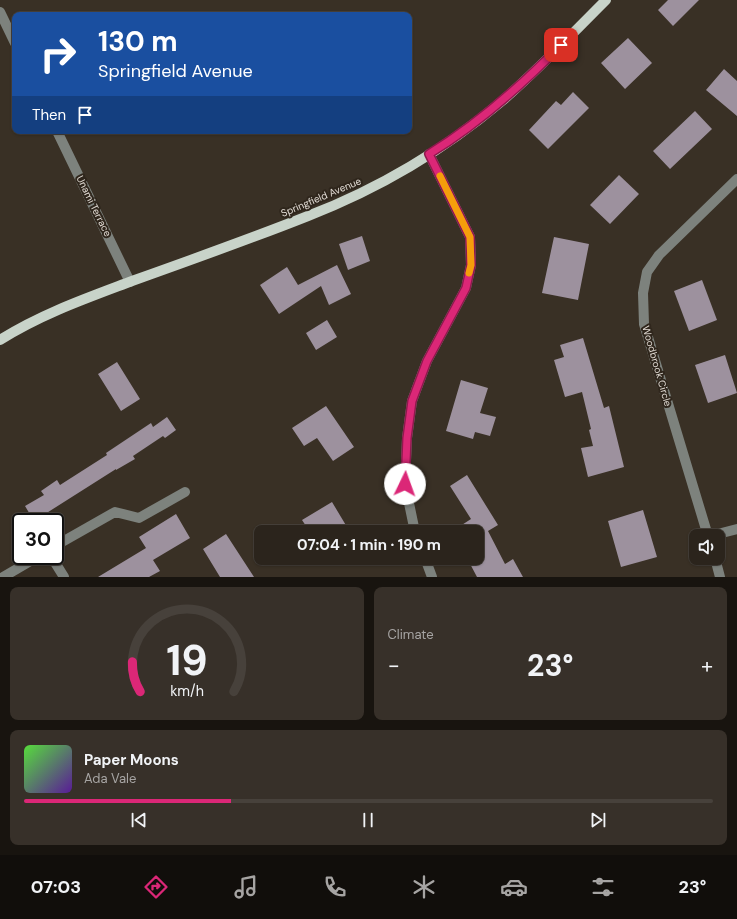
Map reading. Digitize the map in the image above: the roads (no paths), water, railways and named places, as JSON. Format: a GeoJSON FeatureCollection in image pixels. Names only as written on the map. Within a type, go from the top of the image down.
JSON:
{"type":"FeatureCollection","features":[{"type":"Feature","properties":{"kind":"main road","name":"Springfield Avenue"},"geometry":{"type":"LineString","coordinates":[[0,340],[43,316],[130,282],[309,216],[364,192],[397,174],[473,124],[502,100],[606,0]]}},
{"type":"Feature","properties":{"kind":"street"},"geometry":{"type":"LineString","coordinates":[[0,12],[12,37]]}},
{"type":"Feature","properties":{"kind":"street","name":"Unami Terrace"},"geometry":{"type":"LineString","coordinates":[[58,134],[130,282]]}},
{"type":"Feature","properties":{"kind":"street"},"geometry":{"type":"LineString","coordinates":[[414,525],[405,484],[407,438],[412,401],[427,361],[466,288],[471,265],[470,237],[429,154]]}},
{"type":"Feature","properties":{"kind":"street","name":"Woodbrook Circle"},"geometry":{"type":"LineString","coordinates":[[707,529],[644,324],[643,293],[647,272],[659,255],[737,179]]}},
{"type":"Feature","properties":{"kind":"street"},"geometry":{"type":"LineString","coordinates":[[64,541],[115,512],[139,518],[185,492]]}},
{"type":"Feature","properties":{"kind":"street","name":"Woodbrook Circle"},"geometry":{"type":"LineString","coordinates":[[725,532],[737,529]]}},
{"type":"Feature","properties":{"kind":"street"},"geometry":{"type":"LineString","coordinates":[[3,577],[23,565]]}},
{"type":"Feature","properties":{"kind":"street"},"geometry":{"type":"LineString","coordinates":[[56,565],[64,577]]}},
{"type":"Feature","properties":{"kind":"street"},"geometry":{"type":"LineString","coordinates":[[428,565],[432,577]]}},
{"type":"Feature","properties":{"kind":"street"},"geometry":{"type":"LineString","coordinates":[[717,565],[720,577]]}}]}
